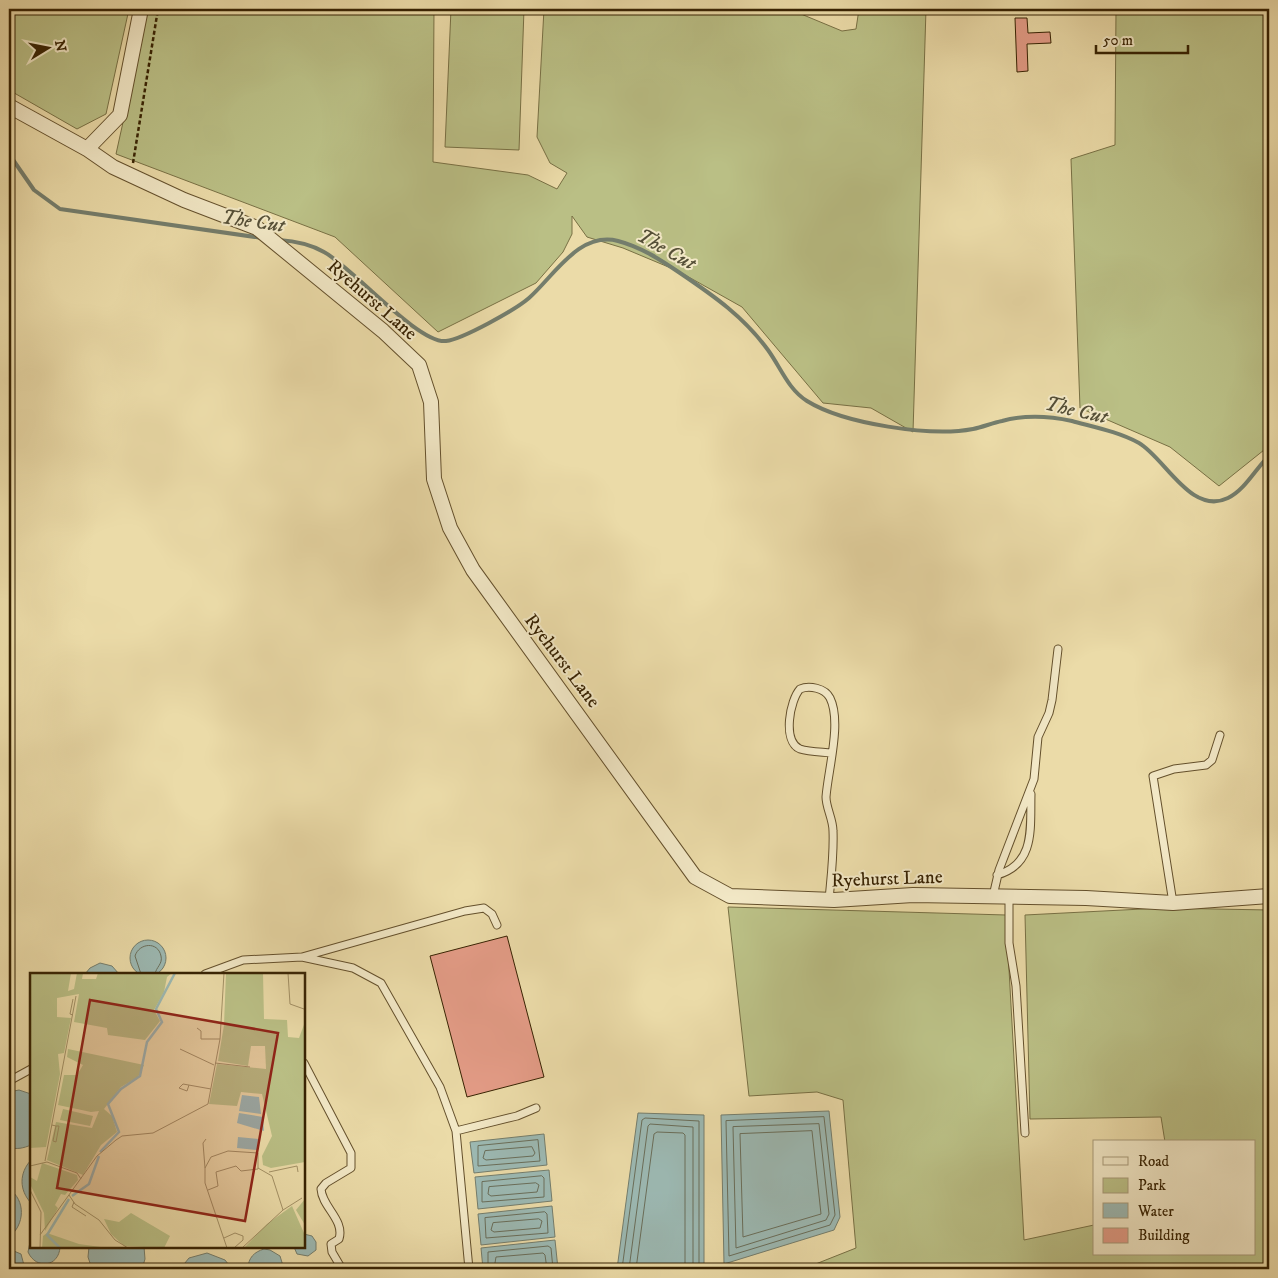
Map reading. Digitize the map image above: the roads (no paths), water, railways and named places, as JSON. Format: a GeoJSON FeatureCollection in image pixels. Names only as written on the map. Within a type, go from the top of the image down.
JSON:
{"type":"FeatureCollection","features":[{"type":"Feature","properties":{"kind":"street"},"geometry":{"type":"LineString","coordinates":[[87,149],[120,115],[141,9]]}},
{"type":"Feature","properties":{"kind":"street","name":"Ryehurst Lane"},"geometry":{"type":"LineString","coordinates":[[9,106],[130,175],[184,200],[260,230],[383,330],[419,365],[431,402],[434,479],[450,528],[478,578],[695,877],[730,896],[829,900],[893,895],[1009,896],[1174,903],[1269,896]]}},
{"type":"Feature","properties":{"kind":"lane"},"geometry":{"type":"LineString","coordinates":[[998,875],[1014,869],[1026,854],[1038,737],[1049,713],[1052,700],[1058,649]]}},
{"type":"Feature","properties":{"kind":"lane"},"geometry":{"type":"LineString","coordinates":[[829,900],[833,830],[826,800],[831,753],[834,720],[830,696],[816,688],[806,686],[800,689],[789,724],[789,733],[793,744],[800,749],[831,753]]}},
{"type":"Feature","properties":{"kind":"lane"},"geometry":{"type":"LineString","coordinates":[[1174,903],[1153,776],[1174,769],[1206,765],[1212,760],[1220,736]]}},
{"type":"Feature","properties":{"kind":"lane"},"geometry":{"type":"LineString","coordinates":[[993,896],[1014,828],[1032,787]]}},
{"type":"Feature","properties":{"kind":"lane"},"geometry":{"type":"LineString","coordinates":[[1009,896],[1009,943],[1016,986],[1025,1133]]}},
{"type":"Feature","properties":{"kind":"lane"},"geometry":{"type":"LineString","coordinates":[[208,973],[243,960],[302,957],[465,911],[484,908],[492,914],[498,925]]}},
{"type":"Feature","properties":{"kind":"lane"},"geometry":{"type":"LineString","coordinates":[[302,957],[352,968],[381,983],[440,1088],[456,1131],[469,1269]]}},
{"type":"Feature","properties":{"kind":"lane"},"geometry":{"type":"LineString","coordinates":[[305,1065],[349,1148],[353,1160],[351,1168],[347,1172],[326,1183],[322,1189],[323,1196],[340,1228],[338,1239],[331,1244],[331,1248],[342,1269]]}},
{"type":"Feature","properties":{"kind":"lane"},"geometry":{"type":"LineString","coordinates":[[9,1081],[30,1070]]}},
{"type":"Feature","properties":{"kind":"lane"},"geometry":{"type":"LineString","coordinates":[[456,1131],[517,1116],[536,1108]]}},
{"type":"Feature","properties":{"kind":"water"},"geometry":{"type":"Polygon","coordinates":[[[141,941],[155,941],[165,951],[165,965],[158,973],[138,973],[131,965],[131,951],[141,941]]]}},
{"type":"Feature","properties":{"kind":"water"},"geometry":{"type":"Polygon","coordinates":[[[100,963],[112,966],[118,973],[86,973],[90,968],[100,963]]]}},
{"type":"Feature","properties":{"kind":"water"},"geometry":{"type":"Polygon","coordinates":[[[19,1090],[30,1094],[30,1145],[23,1148],[9,1147],[9,1092],[19,1090]]]}},
{"type":"Feature","properties":{"kind":"water"},"geometry":{"type":"Polygon","coordinates":[[[829,1111],[840,1217],[834,1230],[724,1264],[721,1115],[829,1111]]]}},
{"type":"Feature","properties":{"kind":"water"},"geometry":{"type":"Polygon","coordinates":[[[638,1113],[704,1115],[704,1269],[617,1269],[638,1113]]]}},
{"type":"Feature","properties":{"kind":"water"},"geometry":{"type":"Polygon","coordinates":[[[544,1134],[547,1165],[474,1173],[470,1142],[544,1134]]]}},
{"type":"Feature","properties":{"kind":"water"},"geometry":{"type":"Polygon","coordinates":[[[30,1161],[30,1202],[24,1193],[22,1182],[30,1161]]]}},
{"type":"Feature","properties":{"kind":"water"},"geometry":{"type":"Polygon","coordinates":[[[549,1170],[552,1201],[478,1209],[475,1177],[549,1170]]]}},
{"type":"Feature","properties":{"kind":"water"},"geometry":{"type":"Polygon","coordinates":[[[9,1189],[15,1194],[21,1206],[21,1219],[9,1237],[9,1189]]]}},
{"type":"Feature","properties":{"kind":"water"},"geometry":{"type":"Polygon","coordinates":[[[552,1206],[555,1237],[481,1245],[478,1214],[552,1206]]]}},
{"type":"Feature","properties":{"kind":"water"},"geometry":{"type":"Polygon","coordinates":[[[305,1234],[312,1236],[316,1242],[316,1250],[308,1256],[297,1254],[294,1248],[305,1248],[305,1234]]]}},
{"type":"Feature","properties":{"kind":"water"},"geometry":{"type":"Polygon","coordinates":[[[555,1240],[558,1269],[483,1269],[481,1248],[555,1240]]]}},
{"type":"Feature","properties":{"kind":"water"},"geometry":{"type":"Polygon","coordinates":[[[30,1242],[30,1248],[60,1248],[56,1259],[47,1264],[36,1262],[28,1252],[30,1242]]]}},
{"type":"Feature","properties":{"kind":"water"},"geometry":{"type":"Polygon","coordinates":[[[89,1248],[144,1248],[145,1259],[142,1269],[92,1269],[88,1257],[89,1248]]]}},
{"type":"Feature","properties":{"kind":"water"},"geometry":{"type":"Polygon","coordinates":[[[9,1249],[21,1254],[25,1269],[9,1269],[9,1249]]]}},
{"type":"Feature","properties":{"kind":"water"},"geometry":{"type":"Polygon","coordinates":[[[264,1249],[280,1256],[284,1269],[248,1269],[252,1256],[264,1249]]]}},
{"type":"Feature","properties":{"kind":"water"},"geometry":{"type":"Polygon","coordinates":[[[207,1253],[225,1260],[232,1269],[180,1269],[189,1258],[207,1253]]]}},
{"type":"Feature","properties":{"kind":"waterway","name":"The Cut"},"geometry":{"type":"LineString","coordinates":[[9,154],[34,190],[60,209],[262,238]]}},
{"type":"Feature","properties":{"kind":"waterway","name":"The Cut"},"geometry":{"type":"LineString","coordinates":[[279,240],[302,243],[324,252],[336,260],[402,318],[434,339],[446,341],[476,330],[522,303],[579,249],[591,243],[604,240],[618,241],[643,250],[716,299],[739,317],[759,338],[800,396],[823,409],[843,416],[888,427],[935,431],[973,429],[1010,419],[1028,417],[1046,417],[1072,421],[1115,433],[1139,443],[1149,450],[1179,483],[1190,492],[1202,499],[1215,501],[1228,498],[1240,490],[1269,456]]}}]}
